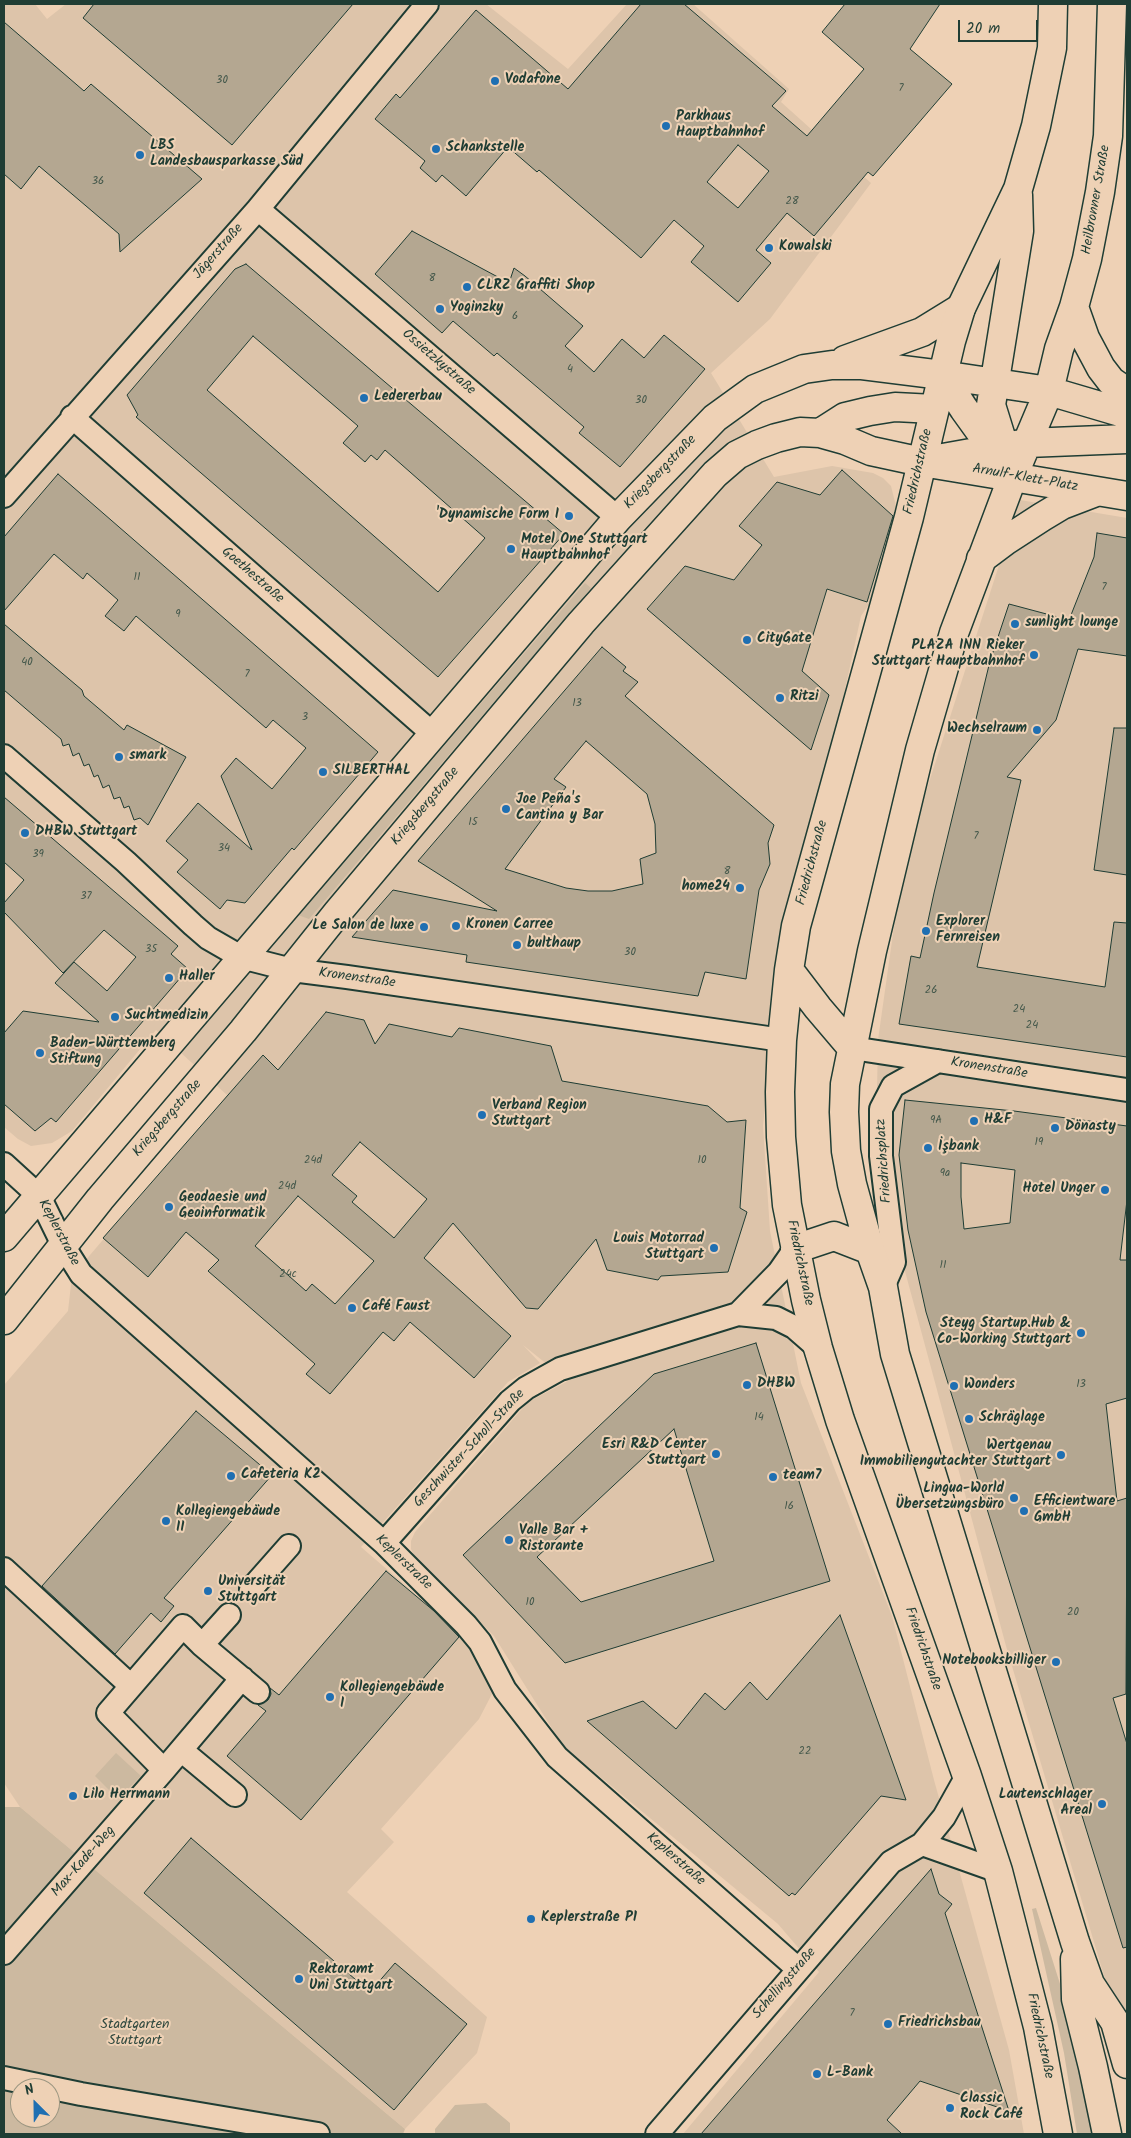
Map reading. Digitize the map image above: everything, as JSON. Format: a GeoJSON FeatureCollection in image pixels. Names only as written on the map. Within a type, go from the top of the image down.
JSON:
{"type":"FeatureCollection","features":[{"type":"Feature","properties":{"kind":"main road"},"geometry":{"type":"LineString","coordinates":[[1008,447],[964,409],[942,375],[961,308],[1018,189],[1036,126],[1052,48],[1053,4]]}},
{"type":"Feature","properties":{"kind":"main road","name":"Heilbronner Straße"},"geometry":{"type":"LineString","coordinates":[[1048,390],[1087,259],[1100,192],[1108,136],[1112,4]]}},
{"type":"Feature","properties":{"kind":"main road"},"geometry":{"type":"LineString","coordinates":[[1018,189],[1019,231],[993,394],[1008,447],[1013,476],[954,633],[920,750],[872,951],[845,1084],[846,1151],[852,1184],[870,1250],[883,1287],[895,1354],[1075,1942],[1090,1984],[1115,2022],[1127,2064]]}},
{"type":"Feature","properties":{"kind":"main road"},"geometry":{"type":"LineString","coordinates":[[1074,307],[1085,338],[1101,368],[1111,381],[1127,392]]}},
{"type":"Feature","properties":{"kind":"main road"},"geometry":{"type":"LineString","coordinates":[[832,365],[922,332],[961,308]]}},
{"type":"Feature","properties":{"kind":"main road","name":"Kriegsbergstraße"},"geometry":{"type":"LineString","coordinates":[[4,1237],[241,957],[618,518],[715,418],[755,389],[804,369],[832,365],[886,367],[942,375]]}},
{"type":"Feature","properties":{"kind":"main road"},"geometry":{"type":"LineString","coordinates":[[942,375],[993,394]]}},
{"type":"Feature","properties":{"kind":"main road","name":"Friedrichstraße"},"geometry":{"type":"LineString","coordinates":[[942,375],[910,517],[796,926],[789,970],[782,1040],[781,1137],[787,1205],[794,1249],[818,1348],[840,1420],[967,1776],[998,1871],[1038,2027],[1058,2134]]}},
{"type":"Feature","properties":{"kind":"main road"},"geometry":{"type":"LineString","coordinates":[[1008,447],[1048,390]]}},
{"type":"Feature","properties":{"kind":"main road"},"geometry":{"type":"LineString","coordinates":[[820,433],[844,418],[870,411],[894,407],[964,409],[993,394],[1048,390],[1127,414]]}},
{"type":"Feature","properties":{"kind":"main road","name":"Kriegsbergstraße"},"geometry":{"type":"LineString","coordinates":[[4,1320],[64,1247],[100,1199],[243,1031],[338,912],[581,623],[715,474],[737,455],[776,438],[800,432],[820,433],[845,440],[871,451],[922,462]]}},
{"type":"Feature","properties":{"kind":"main road"},"geometry":{"type":"LineString","coordinates":[[922,462],[1008,447],[1127,439]]}},
{"type":"Feature","properties":{"kind":"main road","name":"Arnulf-Klett-Platz"},"geometry":{"type":"LineString","coordinates":[[922,462],[1127,496]]}},
{"type":"Feature","properties":{"kind":"main road"},"geometry":{"type":"LineString","coordinates":[[980,560],[1042,517],[1062,506],[1096,492]]}},
{"type":"Feature","properties":{"kind":"main road"},"geometry":{"type":"LineString","coordinates":[[789,970],[852,1048]]}},
{"type":"Feature","properties":{"kind":"main road"},"geometry":{"type":"LineString","coordinates":[[794,1249],[834,1236],[870,1250]]}},
{"type":"Feature","properties":{"kind":"main road"},"geometry":{"type":"LineString","coordinates":[[1075,1942],[1076,1999],[1093,2066],[1107,2134]]}},
{"type":"Feature","properties":{"kind":"street","name":"Jägerstraße"},"geometry":{"type":"LineString","coordinates":[[4,496],[258,209],[427,4]]}},
{"type":"Feature","properties":{"kind":"street","name":"Ossietzkystraße"},"geometry":{"type":"LineString","coordinates":[[258,209],[618,518]]}},
{"type":"Feature","properties":{"kind":"street","name":"Goethestraße"},"geometry":{"type":"LineString","coordinates":[[72,417],[433,734]]}},
{"type":"Feature","properties":{"kind":"street","name":"Kronenstraße"},"geometry":{"type":"LineString","coordinates":[[4,756],[126,862],[208,938],[241,957],[292,970],[782,1040]]}},
{"type":"Feature","properties":{"kind":"street","name":"Kronenstraße"},"geometry":{"type":"LineString","coordinates":[[852,1048],[1127,1090]]}},
{"type":"Feature","properties":{"kind":"street","name":"Friedrichsplatz"},"geometry":{"type":"LineString","coordinates":[[883,1287],[894,1262],[882,1156],[882,1109],[893,1086],[938,1061]]}},
{"type":"Feature","properties":{"kind":"street","name":"Keplerstraße"},"geometry":{"type":"LineString","coordinates":[[4,1164],[38,1196],[64,1247],[81,1274],[384,1543],[480,1642],[505,1690],[557,1756],[798,1969]]}},
{"type":"Feature","properties":{"kind":"street","name":"Geschwister-Scholl-Straße"},"geometry":{"type":"LineString","coordinates":[[738,1314],[779,1272],[794,1249]]}},
{"type":"Feature","properties":{"kind":"street","name":"Geschwister-Scholl-Straße"},"geometry":{"type":"LineString","coordinates":[[384,1543],[510,1402],[526,1388],[560,1369],[738,1314],[776,1318],[794,1326],[818,1348]]}},
{"type":"Feature","properties":{"kind":"street"},"geometry":{"type":"LineString","coordinates":[[251,1589],[289,1546]]}},
{"type":"Feature","properties":{"kind":"street"},"geometry":{"type":"LineString","coordinates":[[4,1569],[131,1686]]}},
{"type":"Feature","properties":{"kind":"street"},"geometry":{"type":"LineString","coordinates":[[202,1645],[229,1614]]}},
{"type":"Feature","properties":{"kind":"street","name":"Max-Kade-Weg"},"geometry":{"type":"LineString","coordinates":[[4,1953],[164,1770],[181,1750],[250,1685],[175,1620],[131,1686],[108,1713],[164,1770]]}},
{"type":"Feature","properties":{"kind":"street"},"geometry":{"type":"LineString","coordinates":[[181,1750],[235,1795]]}},
{"type":"Feature","properties":{"kind":"street","name":"Schellingstraße"},"geometry":{"type":"LineString","coordinates":[[657,2134],[891,1862],[922,1844],[944,1817],[967,1776]]}},
{"type":"Feature","properties":{"kind":"street"},"geometry":{"type":"LineString","coordinates":[[922,1844],[998,1871]]}},
{"type":"Feature","properties":{"kind":"street"},"geometry":{"type":"LineString","coordinates":[[4,2078],[81,2094],[318,2134]]}},
{"type":"Feature","properties":{"kind":"shaded area"},"geometry":{"type":"Polygon","coordinates":[[[4,4],[35,4],[47,19],[66,4],[486,4],[568,69],[627,4],[693,4],[789,89],[781,102],[871,183],[770,319],[711,373],[774,477],[832,466],[873,473],[883,478],[891,486],[897,517],[883,584],[861,616],[829,762],[779,960],[763,1126],[770,1231],[801,1383],[892,1616],[934,1780],[1009,2050],[1024,2134],[683,2134],[819,1972],[778,1924],[563,1746],[494,1636],[415,1557],[411,1549],[411,1541],[415,1532],[528,1402],[568,1381],[523,1345],[540,1363],[508,1382],[361,1547],[463,1635],[487,1673],[494,1690],[479,1719],[381,1829],[394,1842],[347,1892],[487,2017],[477,2053],[405,2129],[20,1807],[4,1783],[4,1385],[68,1311],[72,1276],[227,1095],[156,1030],[72,1131],[52,1143],[31,1146],[18,1139],[4,1127],[4,4]]]}},
{"type":"Feature","properties":{"kind":"shaded area"},"geometry":{"type":"Polygon","coordinates":[[[1020,500],[1127,518],[1127,2053],[1006,1646],[885,1197],[877,1091],[878,1040],[903,863],[1020,500]]]}},
{"type":"Feature","properties":{"kind":"green space"},"geometry":{"type":"Polygon","coordinates":[[[585,583],[591,588],[309,919],[298,915],[585,583]]]}},
{"type":"Feature","properties":{"kind":"green space"},"geometry":{"type":"Polygon","coordinates":[[[116,1753],[141,1776],[118,1799],[95,1776],[116,1753]]]}},
{"type":"Feature","properties":{"kind":"green space","name":"Stadtgarten Stuttgart"},"geometry":{"type":"Polygon","coordinates":[[[4,1807],[20,1807],[405,2129],[403,2134],[4,2134],[4,1807]]]}},
{"type":"Feature","properties":{"kind":"green space"},"geometry":{"type":"Polygon","coordinates":[[[1036,1908],[1067,2006],[1097,2134],[1077,2134],[1064,2053],[1032,1909],[1036,1908]]]}},
{"type":"Feature","properties":{"kind":"green space"},"geometry":{"type":"Polygon","coordinates":[[[486,2103],[510,2123],[510,2134],[435,2134],[435,2129],[455,2105],[486,2103]]]}},
{"type":"Feature","properties":{"kind":"building"},"geometry":{"type":"Polygon","coordinates":[[[94,4],[353,4],[232,145],[83,18],[94,4]]]}},
{"type":"Feature","properties":{"kind":"building"},"geometry":{"type":"Polygon","coordinates":[[[641,4],[684,4],[786,91],[772,106],[807,136],[864,69],[822,32],[845,4],[940,4],[910,49],[952,84],[873,176],[868,172],[814,236],[787,213],[756,250],[771,263],[738,302],[691,262],[704,246],[674,220],[641,258],[539,170],[537,172],[508,147],[466,196],[442,175],[436,182],[420,168],[425,161],[375,119],[396,94],[400,98],[476,10],[568,89],[641,4]],[[738,145],[707,182],[738,208],[769,171],[738,145]]]}},
{"type":"Feature","properties":{"kind":"building"},"geometry":{"type":"Polygon","coordinates":[[[4,22],[84,91],[91,84],[202,179],[120,252],[119,234],[39,166],[21,189],[4,174],[4,22]]]}},
{"type":"Feature","properties":{"kind":"building"},"geometry":{"type":"Polygon","coordinates":[[[412,231],[509,283],[514,268],[525,276],[583,326],[565,346],[594,372],[622,339],[644,358],[664,335],[705,369],[620,467],[579,433],[584,427],[497,353],[494,356],[453,321],[442,333],[375,274],[412,231]]]}},
{"type":"Feature","properties":{"kind":"building"},"geometry":{"type":"Polygon","coordinates":[[[246,264],[564,534],[438,677],[136,417],[138,415],[127,395],[235,269],[246,264]],[[253,336],[207,390],[438,592],[485,538],[385,450],[377,460],[371,455],[365,462],[343,443],[358,426],[253,336]]]}},
{"type":"Feature","properties":{"kind":"building","name":"CityGate"},"geometry":{"type":"Polygon","coordinates":[[[842,470],[893,516],[867,602],[827,589],[802,671],[829,695],[811,750],[647,609],[685,566],[734,580],[762,545],[739,526],[777,482],[820,495],[842,470]]]}},
{"type":"Feature","properties":{"kind":"building"},"geometry":{"type":"Polygon","coordinates":[[[58,474],[378,752],[294,850],[292,848],[245,903],[227,900],[220,909],[177,872],[188,860],[166,841],[198,803],[252,850],[221,776],[236,758],[272,789],[306,748],[273,720],[266,728],[136,616],[124,631],[105,616],[118,600],[87,573],[83,579],[54,554],[4,611],[4,537],[58,474]]]}},
{"type":"Feature","properties":{"kind":"building"},"geometry":{"type":"Polygon","coordinates":[[[1097,533],[1127,538],[1127,656],[1078,649],[1056,720],[1007,777],[1021,780],[977,967],[1105,987],[1114,922],[1127,923],[1127,1057],[899,1024],[911,956],[920,958],[990,661],[1009,604],[1069,620],[1094,557],[1097,533]]]}},
{"type":"Feature","properties":{"kind":"building"},"geometry":{"type":"Polygon","coordinates":[[[4,624],[82,690],[84,696],[124,730],[127,725],[186,757],[148,825],[140,818],[134,820],[129,806],[124,808],[120,797],[114,799],[109,785],[103,788],[98,775],[94,777],[89,764],[84,766],[79,753],[73,756],[69,744],[63,746],[61,739],[4,690],[4,624]]]}},
{"type":"Feature","properties":{"kind":"building"},"geometry":{"type":"Polygon","coordinates":[[[602,647],[626,667],[623,671],[638,682],[625,696],[774,825],[768,843],[770,864],[759,890],[746,979],[705,972],[698,996],[466,962],[467,955],[352,937],[393,890],[497,911],[418,861],[602,647]],[[586,741],[554,779],[566,787],[505,869],[566,888],[588,891],[612,891],[643,884],[640,859],[656,853],[655,824],[647,794],[586,741]]]}},
{"type":"Feature","properties":{"kind":"building"},"geometry":{"type":"Polygon","coordinates":[[[1114,728],[1127,728],[1127,875],[1094,870],[1114,728]]]}},
{"type":"Feature","properties":{"kind":"building"},"geometry":{"type":"Polygon","coordinates":[[[4,797],[178,946],[171,954],[188,969],[56,1122],[51,1118],[35,1131],[4,1104],[4,1033],[23,1011],[99,1022],[55,983],[74,962],[107,991],[136,957],[104,930],[63,973],[4,912],[4,903],[24,880],[4,862],[4,797]]]}},
{"type":"Feature","properties":{"kind":"building"},"geometry":{"type":"Polygon","coordinates":[[[326,1012],[364,1020],[375,1044],[389,1024],[452,1037],[459,1028],[551,1046],[562,1081],[708,1106],[727,1122],[746,1120],[740,1208],[747,1212],[728,1272],[661,1276],[658,1280],[607,1270],[596,1239],[538,1309],[526,1308],[453,1223],[424,1258],[511,1336],[474,1378],[410,1322],[394,1341],[383,1332],[330,1394],[306,1374],[315,1364],[208,1271],[219,1260],[186,1232],[148,1277],[103,1238],[263,1055],[278,1070],[326,1012]],[[360,1142],[332,1175],[357,1196],[352,1202],[394,1238],[427,1199],[360,1142]],[[298,1196],[255,1246],[306,1291],[312,1284],[335,1304],[374,1261],[298,1196]]]}},
{"type":"Feature","properties":{"kind":"building"},"geometry":{"type":"Polygon","coordinates":[[[905,1100],[1014,1111],[1127,1126],[1127,1200],[1120,1260],[1127,1260],[1127,1398],[1106,1404],[1117,1501],[1127,1498],[1126,1694],[1113,1698],[1127,1744],[1127,1947],[1123,1948],[926,1312],[908,1230],[899,1155],[905,1100]],[[961,1163],[961,1197],[964,1229],[1010,1223],[1015,1170],[961,1163]]]}},
{"type":"Feature","properties":{"kind":"building"},"geometry":{"type":"Polygon","coordinates":[[[756,1343],[830,1581],[565,1663],[463,1555],[654,1374],[756,1343]],[[674,1429],[537,1557],[581,1602],[714,1561],[674,1429]]]}},
{"type":"Feature","properties":{"kind":"building","name":"Kollegiengebäude II"},"geometry":{"type":"Polygon","coordinates":[[[196,1411],[272,1475],[164,1598],[174,1606],[161,1622],[151,1613],[115,1654],[42,1586],[196,1411]]]}},
{"type":"Feature","properties":{"kind":"building","name":"Kollegiengebäude I"},"geometry":{"type":"Polygon","coordinates":[[[386,1571],[434,1611],[459,1637],[301,1820],[227,1756],[266,1711],[258,1705],[268,1700],[271,1694],[270,1688],[279,1695],[386,1571]]]}},
{"type":"Feature","properties":{"kind":"building"},"geometry":{"type":"Polygon","coordinates":[[[840,1615],[906,1800],[881,1796],[795,1895],[792,1893],[789,1896],[587,1721],[643,1701],[676,1729],[705,1693],[725,1710],[750,1682],[767,1700],[840,1615]]]}},
{"type":"Feature","properties":{"kind":"building","name":"Rektoramt Uni Stuttgart"},"geometry":{"type":"Polygon","coordinates":[[[191,1838],[370,1992],[395,1963],[467,2024],[394,2110],[144,1893],[191,1838]]]}},
{"type":"Feature","properties":{"kind":"building","name":"Friedrichsbau"},"geometry":{"type":"Polygon","coordinates":[[[931,1869],[939,1894],[952,1904],[945,1913],[1009,2111],[920,2081],[887,2120],[902,2134],[701,2134],[931,1869]]]}},
{"type":"Feature","properties":{"kind":"place","name":"Vodafone"},"geometry":{"type":"Point","coordinates":[495,81]}},
{"type":"Feature","properties":{"kind":"place","name":"Parkhaus Hauptbahnhof"},"geometry":{"type":"Point","coordinates":[666,126]}},
{"type":"Feature","properties":{"kind":"place","name":"Schankstelle"},"geometry":{"type":"Point","coordinates":[436,149]}},
{"type":"Feature","properties":{"kind":"place","name":"LBS Landesbausparkasse Süd"},"geometry":{"type":"Point","coordinates":[140,155]}},
{"type":"Feature","properties":{"kind":"place","name":"Kowalski"},"geometry":{"type":"Point","coordinates":[769,248]}},
{"type":"Feature","properties":{"kind":"place","name":"CLRZ Graffiti Shop"},"geometry":{"type":"Point","coordinates":[467,287]}},
{"type":"Feature","properties":{"kind":"place","name":"Yoginzky"},"geometry":{"type":"Point","coordinates":[440,309]}},
{"type":"Feature","properties":{"kind":"place","name":"Ledererbau"},"geometry":{"type":"Point","coordinates":[364,398]}},
{"type":"Feature","properties":{"kind":"place","name":"'Dynamische Form I"},"geometry":{"type":"Point","coordinates":[569,516]}},
{"type":"Feature","properties":{"kind":"place","name":"Motel One Stuttgart Hauptbahnhof"},"geometry":{"type":"Point","coordinates":[511,549]}},
{"type":"Feature","properties":{"kind":"place","name":"sunlight lounge"},"geometry":{"type":"Point","coordinates":[1015,624]}},
{"type":"Feature","properties":{"kind":"place","name":"CityGate"},"geometry":{"type":"Point","coordinates":[747,640]}},
{"type":"Feature","properties":{"kind":"place","name":"PLAZA INN Rieker Stuttgart Hauptbahnhof"},"geometry":{"type":"Point","coordinates":[1034,655]}},
{"type":"Feature","properties":{"kind":"place","name":"Ritzi"},"geometry":{"type":"Point","coordinates":[780,698]}},
{"type":"Feature","properties":{"kind":"place","name":"Wechselraum"},"geometry":{"type":"Point","coordinates":[1037,730]}},
{"type":"Feature","properties":{"kind":"place","name":"smark"},"geometry":{"type":"Point","coordinates":[119,757]}},
{"type":"Feature","properties":{"kind":"place","name":"SILBERTHAL"},"geometry":{"type":"Point","coordinates":[323,772]}},
{"type":"Feature","properties":{"kind":"place","name":"Joe Peña's Cantina y Bar"},"geometry":{"type":"Point","coordinates":[506,809]}},
{"type":"Feature","properties":{"kind":"place","name":"DHBW Stuttgart"},"geometry":{"type":"Point","coordinates":[25,833]}},
{"type":"Feature","properties":{"kind":"place","name":"home24"},"geometry":{"type":"Point","coordinates":[740,888]}},
{"type":"Feature","properties":{"kind":"place","name":"Kronen Carree"},"geometry":{"type":"Point","coordinates":[456,926]}},
{"type":"Feature","properties":{"kind":"place","name":"Le Salon de luxe"},"geometry":{"type":"Point","coordinates":[424,927]}},
{"type":"Feature","properties":{"kind":"place","name":"Explorer Fernreisen"},"geometry":{"type":"Point","coordinates":[926,931]}},
{"type":"Feature","properties":{"kind":"place","name":"bulthaup"},"geometry":{"type":"Point","coordinates":[517,945]}},
{"type":"Feature","properties":{"kind":"place","name":"Haller"},"geometry":{"type":"Point","coordinates":[169,978]}},
{"type":"Feature","properties":{"kind":"place","name":"Suchtmedizin"},"geometry":{"type":"Point","coordinates":[115,1017]}},
{"type":"Feature","properties":{"kind":"place","name":"Baden-Württemberg Stiftung"},"geometry":{"type":"Point","coordinates":[40,1053]}},
{"type":"Feature","properties":{"kind":"place","name":"Verband Region Stuttgart"},"geometry":{"type":"Point","coordinates":[482,1115]}},
{"type":"Feature","properties":{"kind":"place","name":"H&F"},"geometry":{"type":"Point","coordinates":[974,1121]}},
{"type":"Feature","properties":{"kind":"place","name":"Dönasty"},"geometry":{"type":"Point","coordinates":[1055,1128]}},
{"type":"Feature","properties":{"kind":"place","name":"İşbank"},"geometry":{"type":"Point","coordinates":[928,1148]}},
{"type":"Feature","properties":{"kind":"place","name":"Hotel Unger"},"geometry":{"type":"Point","coordinates":[1105,1190]}},
{"type":"Feature","properties":{"kind":"place","name":"Geodaesie und Geoinformatik"},"geometry":{"type":"Point","coordinates":[169,1207]}},
{"type":"Feature","properties":{"kind":"place","name":"Louis Motorrad Stuttgart"},"geometry":{"type":"Point","coordinates":[714,1248]}},
{"type":"Feature","properties":{"kind":"place","name":"Café Faust"},"geometry":{"type":"Point","coordinates":[352,1308]}},
{"type":"Feature","properties":{"kind":"place","name":"Steyg Startup.Hub & Co-Working Stuttgart"},"geometry":{"type":"Point","coordinates":[1081,1333]}},
{"type":"Feature","properties":{"kind":"place","name":"DHBW"},"geometry":{"type":"Point","coordinates":[747,1385]}},
{"type":"Feature","properties":{"kind":"place","name":"Wonders"},"geometry":{"type":"Point","coordinates":[954,1386]}},
{"type":"Feature","properties":{"kind":"place","name":"Schräglage"},"geometry":{"type":"Point","coordinates":[969,1419]}},
{"type":"Feature","properties":{"kind":"place","name":"Esri R&D Center Stuttgart"},"geometry":{"type":"Point","coordinates":[716,1454]}},
{"type":"Feature","properties":{"kind":"place","name":"Wertgenau Immobiliengutachter Stuttgart"},"geometry":{"type":"Point","coordinates":[1061,1455]}},
{"type":"Feature","properties":{"kind":"place","name":"Cafeteria K2"},"geometry":{"type":"Point","coordinates":[231,1476]}},
{"type":"Feature","properties":{"kind":"place","name":"team7"},"geometry":{"type":"Point","coordinates":[773,1477]}},
{"type":"Feature","properties":{"kind":"place","name":"Lingua-World Übersetzungsbüro"},"geometry":{"type":"Point","coordinates":[1014,1498]}},
{"type":"Feature","properties":{"kind":"place","name":"Efficientware GmbH"},"geometry":{"type":"Point","coordinates":[1024,1511]}},
{"type":"Feature","properties":{"kind":"place","name":"Kollegiengebäude II"},"geometry":{"type":"Point","coordinates":[166,1521]}},
{"type":"Feature","properties":{"kind":"place","name":"Valle Bar + Ristorante"},"geometry":{"type":"Point","coordinates":[509,1540]}},
{"type":"Feature","properties":{"kind":"place","name":"Universität Stuttgart"},"geometry":{"type":"Point","coordinates":[208,1591]}},
{"type":"Feature","properties":{"kind":"place","name":"Notebooksbilliger"},"geometry":{"type":"Point","coordinates":[1056,1662]}},
{"type":"Feature","properties":{"kind":"place","name":"Kollegiengebäude I"},"geometry":{"type":"Point","coordinates":[330,1697]}},
{"type":"Feature","properties":{"kind":"place","name":"Lilo Herrmann"},"geometry":{"type":"Point","coordinates":[73,1796]}},
{"type":"Feature","properties":{"kind":"place","name":"Lautenschlager Areal"},"geometry":{"type":"Point","coordinates":[1102,1804]}},
{"type":"Feature","properties":{"kind":"place","name":"Keplerstraße P1"},"geometry":{"type":"Point","coordinates":[531,1919]}},
{"type":"Feature","properties":{"kind":"place","name":"Rektoramt Uni Stuttgart"},"geometry":{"type":"Point","coordinates":[299,1979]}},
{"type":"Feature","properties":{"kind":"place","name":"Friedrichsbau"},"geometry":{"type":"Point","coordinates":[888,2024]}},
{"type":"Feature","properties":{"kind":"place","name":"L-Bank"},"geometry":{"type":"Point","coordinates":[817,2074]}},
{"type":"Feature","properties":{"kind":"place","name":"Classic Rock Café"},"geometry":{"type":"Point","coordinates":[950,2108]}}]}
